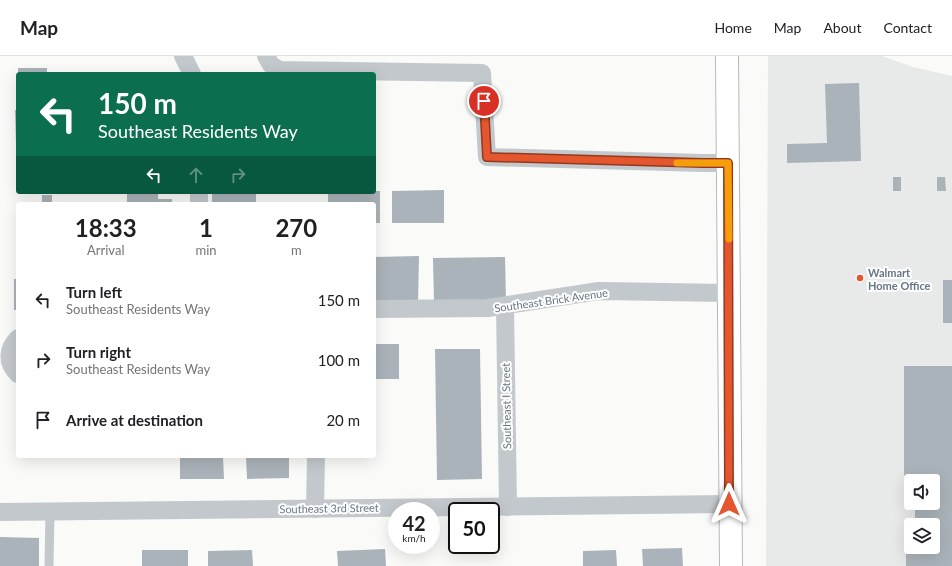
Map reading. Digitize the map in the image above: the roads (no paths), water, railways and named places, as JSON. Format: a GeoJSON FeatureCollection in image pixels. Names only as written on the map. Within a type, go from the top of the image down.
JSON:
{"type":"FeatureCollection","features":[{"type":"Feature","properties":{"kind":"main road"},"geometry":{"type":"LineString","coordinates":[[730,59],[728,163],[729,504],[731,566]]}},
{"type":"Feature","properties":{"kind":"street"},"geometry":{"type":"LineString","coordinates":[[183,56],[191,72]]}},
{"type":"Feature","properties":{"kind":"street"},"geometry":{"type":"LineString","coordinates":[[266,56],[271,65],[280,70],[482,73],[487,157],[728,163]]}},
{"type":"Feature","properties":{"kind":"street","name":"Southeast Brick Avenue"},"geometry":{"type":"LineString","coordinates":[[376,309],[488,308],[599,291],[729,293]]}},
{"type":"Feature","properties":{"kind":"street","name":"Southeast I Street"},"geometry":{"type":"LineString","coordinates":[[505,306],[508,506]]}},
{"type":"Feature","properties":{"kind":"street"},"geometry":{"type":"LineString","coordinates":[[10,339],[10,364],[16,372]]}},
{"type":"Feature","properties":{"kind":"street"},"geometry":{"type":"LineString","coordinates":[[315,509],[316,458]]}},
{"type":"Feature","properties":{"kind":"street","name":"Southeast 3rd Street"},"geometry":{"type":"LineString","coordinates":[[0,512],[729,504]]}},
{"type":"Feature","properties":{"kind":"lane"},"geometry":{"type":"LineString","coordinates":[[50,511],[50,566]]}},
{"type":"Feature","properties":{"kind":"place","name":"Walmart Home Office"},"geometry":{"type":"Point","coordinates":[860,278]}}]}
